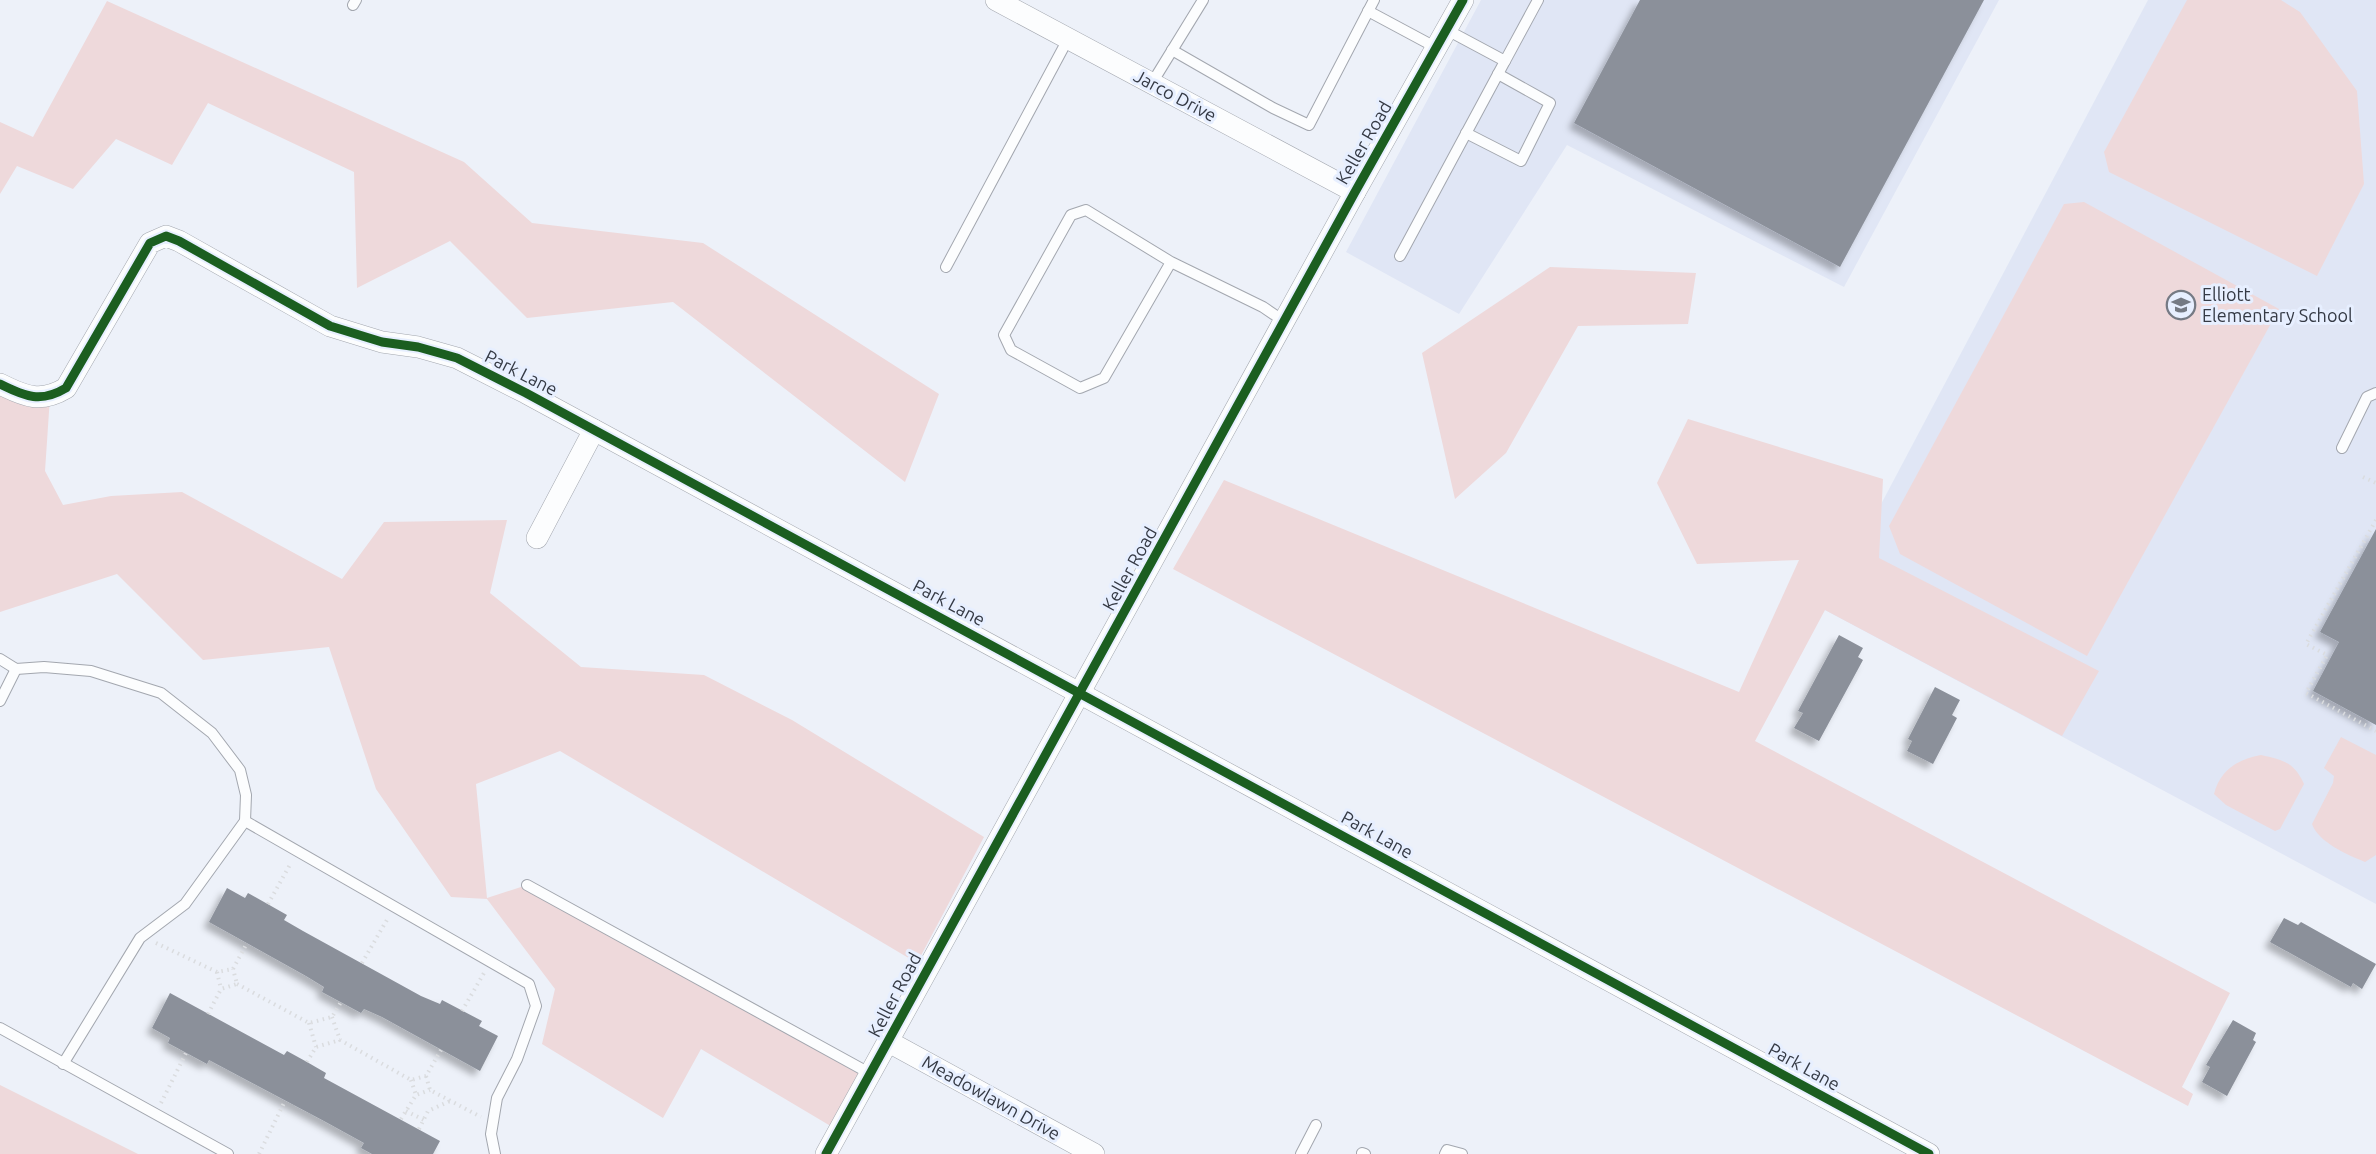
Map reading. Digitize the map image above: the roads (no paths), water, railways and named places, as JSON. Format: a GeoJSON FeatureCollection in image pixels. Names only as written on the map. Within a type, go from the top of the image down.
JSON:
{"type":"FeatureCollection","features":[{"type":"Feature","properties":{"kind":"street","name":"Jarco Drive"},"geometry":{"type":"LineString","coordinates":[[996,0],[1355,192]]}},
{"type":"Feature","properties":{"kind":"street","name":"Keller Road"},"geometry":{"type":"LineString","coordinates":[[826,1154],[1463,0]]}},
{"type":"Feature","properties":{"kind":"street","name":"Park Lane"},"geometry":{"type":"LineString","coordinates":[[0,384],[33,397],[50,397],[66,388],[150,243],[166,236],[179,241],[330,326],[382,342],[418,347],[457,358],[1080,692],[1929,1154]]}},
{"type":"Feature","properties":{"kind":"street"},"geometry":{"type":"LineString","coordinates":[[537,538],[594,430]]}},
{"type":"Feature","properties":{"kind":"street","name":"Meadowlawn Drive"},"geometry":{"type":"LineString","coordinates":[[889,1042],[1094,1154]]}},
{"type":"Feature","properties":{"kind":"lane"},"geometry":{"type":"LineString","coordinates":[[1152,83],[1203,0]]}},
{"type":"Feature","properties":{"kind":"lane"},"geometry":{"type":"LineString","coordinates":[[1172,50],[1273,108],[1309,125],[1374,0]]}},
{"type":"Feature","properties":{"kind":"lane"},"geometry":{"type":"LineString","coordinates":[[1400,256],[1538,0]]}},
{"type":"Feature","properties":{"kind":"lane"},"geometry":{"type":"LineString","coordinates":[[1368,11],[1505,61]]}},
{"type":"Feature","properties":{"kind":"lane"},"geometry":{"type":"LineString","coordinates":[[946,267],[1068,39]]}},
{"type":"Feature","properties":{"kind":"lane"},"geometry":{"type":"LineString","coordinates":[[1466,133],[1521,161],[1550,103],[1498,74]]}},
{"type":"Feature","properties":{"kind":"lane"},"geometry":{"type":"LineString","coordinates":[[1171,262],[1104,378],[1080,388],[1011,350],[1004,335],[1071,215],[1086,210],[1171,262],[1263,307],[1285,322]]}},
{"type":"Feature","properties":{"kind":"lane"},"geometry":{"type":"LineString","coordinates":[[2342,448],[2367,397],[2376,393]]}},
{"type":"Feature","properties":{"kind":"lane"},"geometry":{"type":"LineString","coordinates":[[0,659],[16,669],[44,667],[91,671],[161,693],[212,733],[240,770],[246,795],[245,821],[185,904],[142,936],[63,1064]]}},
{"type":"Feature","properties":{"kind":"lane"},"geometry":{"type":"LineString","coordinates":[[0,700],[16,669]]}},
{"type":"Feature","properties":{"kind":"lane"},"geometry":{"type":"LineString","coordinates":[[245,821],[529,984],[536,1006],[517,1059],[497,1098],[491,1134],[495,1154]]}},
{"type":"Feature","properties":{"kind":"lane"},"geometry":{"type":"LineString","coordinates":[[527,885],[871,1074]]}},
{"type":"Feature","properties":{"kind":"lane"},"geometry":{"type":"LineString","coordinates":[[0,1028],[228,1154]]}},
{"type":"Feature","properties":{"kind":"lane"},"geometry":{"type":"LineString","coordinates":[[1301,1154],[1316,1125]]}},
{"type":"Feature","properties":{"kind":"lane"},"geometry":{"type":"LineString","coordinates":[[1445,1154],[1447,1150],[1462,1154]]}},
{"type":"Feature","properties":{"kind":"place","name":"Elliott Elementary School"},"geometry":{"type":"Point","coordinates":[2181,305]}}]}
